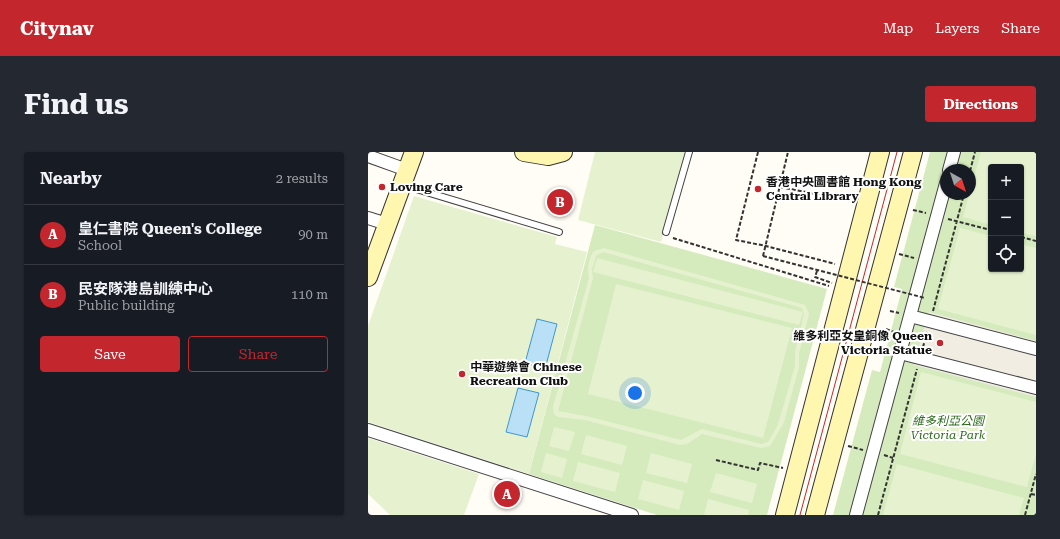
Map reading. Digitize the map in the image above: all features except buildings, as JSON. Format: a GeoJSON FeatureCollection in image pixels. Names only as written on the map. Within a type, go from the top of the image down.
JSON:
{"type":"FeatureCollection","features":[{"type":"Feature","properties":{"kind":"main road"},"geometry":{"type":"LineString","coordinates":[[368,276],[414,152]]}},
{"type":"Feature","properties":{"kind":"main road"},"geometry":{"type":"LineString","coordinates":[[524,152],[548,156],[563,152]]}},
{"type":"Feature","properties":{"kind":"main road"},"geometry":{"type":"LineString","coordinates":[[785,515],[880,152]]}},
{"type":"Feature","properties":{"kind":"main road"},"geometry":{"type":"LineString","coordinates":[[815,515],[913,152]]}},
{"type":"Feature","properties":{"kind":"street"},"geometry":{"type":"LineString","coordinates":[[951,164],[954,152]]}},
{"type":"Feature","properties":{"kind":"street"},"geometry":{"type":"LineString","coordinates":[[369,157],[404,178]]}},
{"type":"Feature","properties":{"kind":"street"},"geometry":{"type":"LineString","coordinates":[[856,515],[941,200]]}},
{"type":"Feature","properties":{"kind":"street"},"geometry":{"type":"LineString","coordinates":[[368,218],[387,224]]}},
{"type":"Feature","properties":{"kind":"street"},"geometry":{"type":"LineString","coordinates":[[910,316],[1036,349]]}},
{"type":"Feature","properties":{"kind":"street"},"geometry":{"type":"LineString","coordinates":[[900,352],[1036,388]]}},
{"type":"Feature","properties":{"kind":"street"},"geometry":{"type":"LineString","coordinates":[[368,430],[632,515]]}},
{"type":"Feature","properties":{"kind":"lane"},"geometry":{"type":"LineString","coordinates":[[667,234],[688,152]]}},
{"type":"Feature","properties":{"kind":"lane"},"geometry":{"type":"LineString","coordinates":[[404,178],[558,232]]}},
{"type":"Feature","properties":{"kind":"path"},"geometry":{"type":"LineString","coordinates":[[758,152],[752,182],[736,240],[766,246],[836,265]]}},
{"type":"Feature","properties":{"kind":"path"},"geometry":{"type":"LineString","coordinates":[[788,152],[763,256],[925,298]]}},
{"type":"Feature","properties":{"kind":"path"},"geometry":{"type":"LineString","coordinates":[[972,164],[975,152]]}},
{"type":"Feature","properties":{"kind":"path"},"geometry":{"type":"LineString","coordinates":[[780,187],[853,202]]}},
{"type":"Feature","properties":{"kind":"path"},"geometry":{"type":"LineString","coordinates":[[909,209],[988,229]]}},
{"type":"Feature","properties":{"kind":"path"},"geometry":{"type":"LineString","coordinates":[[667,234],[831,287]]}},
{"type":"Feature","properties":{"kind":"path"},"geometry":{"type":"LineString","coordinates":[[1024,238],[1036,241]]}},
{"type":"Feature","properties":{"kind":"path"},"geometry":{"type":"LineString","coordinates":[[817,271],[815,278],[832,283]]}},
{"type":"Feature","properties":{"kind":"path"},"geometry":{"type":"LineString","coordinates":[[716,460],[758,470],[760,462],[782,468]]}},
{"type":"Feature","properties":{"kind":"path"},"geometry":{"type":"LineString","coordinates":[[1025,515],[1036,474]]}},
{"type":"Feature","properties":{"kind":"path"},"geometry":{"type":"LineString","coordinates":[[1031,494],[1036,495]]}},
{"type":"Feature","properties":{"kind":"green space"},"geometry":{"type":"Polygon","coordinates":[[[595,152],[685,152],[661,242],[578,220],[595,152]]]}},
{"type":"Feature","properties":{"kind":"green space","name":"維多利亞公園 Victoria Park"},"geometry":{"type":"Polygon","coordinates":[[[930,152],[1036,152],[1036,515],[833,515],[872,370],[880,372],[902,289],[894,287],[930,152]]]}},
{"type":"Feature","properties":{"kind":"green space"},"geometry":{"type":"Polygon","coordinates":[[[981,152],[1036,152],[1036,236],[1024,234],[1024,164],[988,164],[988,224],[963,217],[968,200],[976,200],[976,170],[981,152]]]}},
{"type":"Feature","properties":{"kind":"green space","name":"中華遊樂會 Chinese Recreation Club"},"geometry":{"type":"Polygon","coordinates":[[[414,196],[557,237],[555,244],[587,252],[529,474],[368,422],[368,326],[414,196]]]}},
{"type":"Feature","properties":{"kind":"green space"},"geometry":{"type":"Polygon","coordinates":[[[595,225],[827,289],[767,515],[657,515],[529,474],[595,225]]]}},
{"type":"Feature","properties":{"kind":"green space"},"geometry":{"type":"Polygon","coordinates":[[[960,228],[988,235],[988,272],[1024,272],[1024,245],[1036,248],[1036,335],[938,309],[960,228]]]}},
{"type":"Feature","properties":{"kind":"green space"},"geometry":{"type":"Polygon","coordinates":[[[604,248],[805,305],[809,314],[799,353],[799,367],[784,422],[770,446],[761,448],[702,434],[687,444],[680,445],[585,420],[558,417],[554,414],[553,407],[589,278],[589,261],[594,251],[604,248]],[[603,252],[596,256],[592,270],[593,278],[558,411],[586,416],[681,440],[702,429],[761,444],[768,442],[777,427],[795,366],[795,352],[804,314],[802,308],[603,252]]]}},
{"type":"Feature","properties":{"kind":"green space"},"geometry":{"type":"Polygon","coordinates":[[[597,258],[803,312],[799,325],[593,272],[597,258]]]}},
{"type":"Feature","properties":{"kind":"green space"},"geometry":{"type":"Polygon","coordinates":[[[616,284],[792,328],[763,438],[588,394],[616,284]]]}},
{"type":"Feature","properties":{"kind":"green space"},"geometry":{"type":"Polygon","coordinates":[[[921,372],[1036,402],[1036,454],[1027,487],[900,454],[921,372]]]}},
{"type":"Feature","properties":{"kind":"green space"},"geometry":{"type":"Polygon","coordinates":[[[554,427],[575,432],[569,451],[549,446],[554,427]]]}},
{"type":"Feature","properties":{"kind":"green space"},"geometry":{"type":"Polygon","coordinates":[[[586,435],[627,446],[622,465],[581,454],[586,435]]]}},
{"type":"Feature","properties":{"kind":"green space"},"geometry":{"type":"Polygon","coordinates":[[[368,438],[479,474],[464,515],[390,515],[368,494],[368,438]]]}},
{"type":"Feature","properties":{"kind":"green space"},"geometry":{"type":"Polygon","coordinates":[[[546,453],[567,459],[562,478],[541,472],[546,453]]]}},
{"type":"Feature","properties":{"kind":"green space"},"geometry":{"type":"Polygon","coordinates":[[[651,453],[692,464],[687,483],[646,473],[651,453]]]}},
{"type":"Feature","properties":{"kind":"green space"},"geometry":{"type":"Polygon","coordinates":[[[578,462],[620,473],[615,492],[573,481],[578,462]]]}},
{"type":"Feature","properties":{"kind":"green space"},"geometry":{"type":"Polygon","coordinates":[[[897,464],[1024,498],[1019,515],[883,515],[897,464]]]}},
{"type":"Feature","properties":{"kind":"green space"},"geometry":{"type":"Polygon","coordinates":[[[716,473],[757,484],[752,503],[710,492],[716,473]]]}},
{"type":"Feature","properties":{"kind":"green space"},"geometry":{"type":"Polygon","coordinates":[[[643,480],[684,491],[679,510],[638,499],[643,480]]]}},
{"type":"Feature","properties":{"kind":"green space"},"geometry":{"type":"Polygon","coordinates":[[[708,499],[749,510],[748,515],[704,515],[708,499]]]}},
{"type":"Feature","properties":{"kind":"shaded area"},"geometry":{"type":"Polygon","coordinates":[[[929,312],[1036,341],[1036,397],[914,365],[929,312]]]}},
{"type":"Feature","properties":{"kind":"water"},"geometry":{"type":"Polygon","coordinates":[[[537,319],[557,324],[545,369],[525,363],[537,319]]]}},
{"type":"Feature","properties":{"kind":"water"},"geometry":{"type":"Polygon","coordinates":[[[518,388],[539,393],[527,437],[506,432],[518,388]]]}},
{"type":"Feature","properties":{"kind":"tram line"},"geometry":{"type":"LineString","coordinates":[[800,515],[897,152]]}},
{"type":"Feature","properties":{"kind":"place","name":"Loving Care"},"geometry":{"type":"Point","coordinates":[382,187]}},
{"type":"Feature","properties":{"kind":"place","name":"香港中央圖書館 Hong Kong Central Library"},"geometry":{"type":"Point","coordinates":[758,189]}},
{"type":"Feature","properties":{"kind":"place","name":"民安隊港島訓練中心"},"geometry":{"type":"Point","coordinates":[560,202]}},
{"type":"Feature","properties":{"kind":"place","name":"維多利亞女皇銅像 Queen Victoria Statue"},"geometry":{"type":"Point","coordinates":[940,343]}},
{"type":"Feature","properties":{"kind":"place","name":"中華遊樂會 Chinese Recreation Club"},"geometry":{"type":"Point","coordinates":[462,374]}},
{"type":"Feature","properties":{"kind":"place","name":"皇仁書院 Queen's College"},"geometry":{"type":"Point","coordinates":[507,494]}}]}
